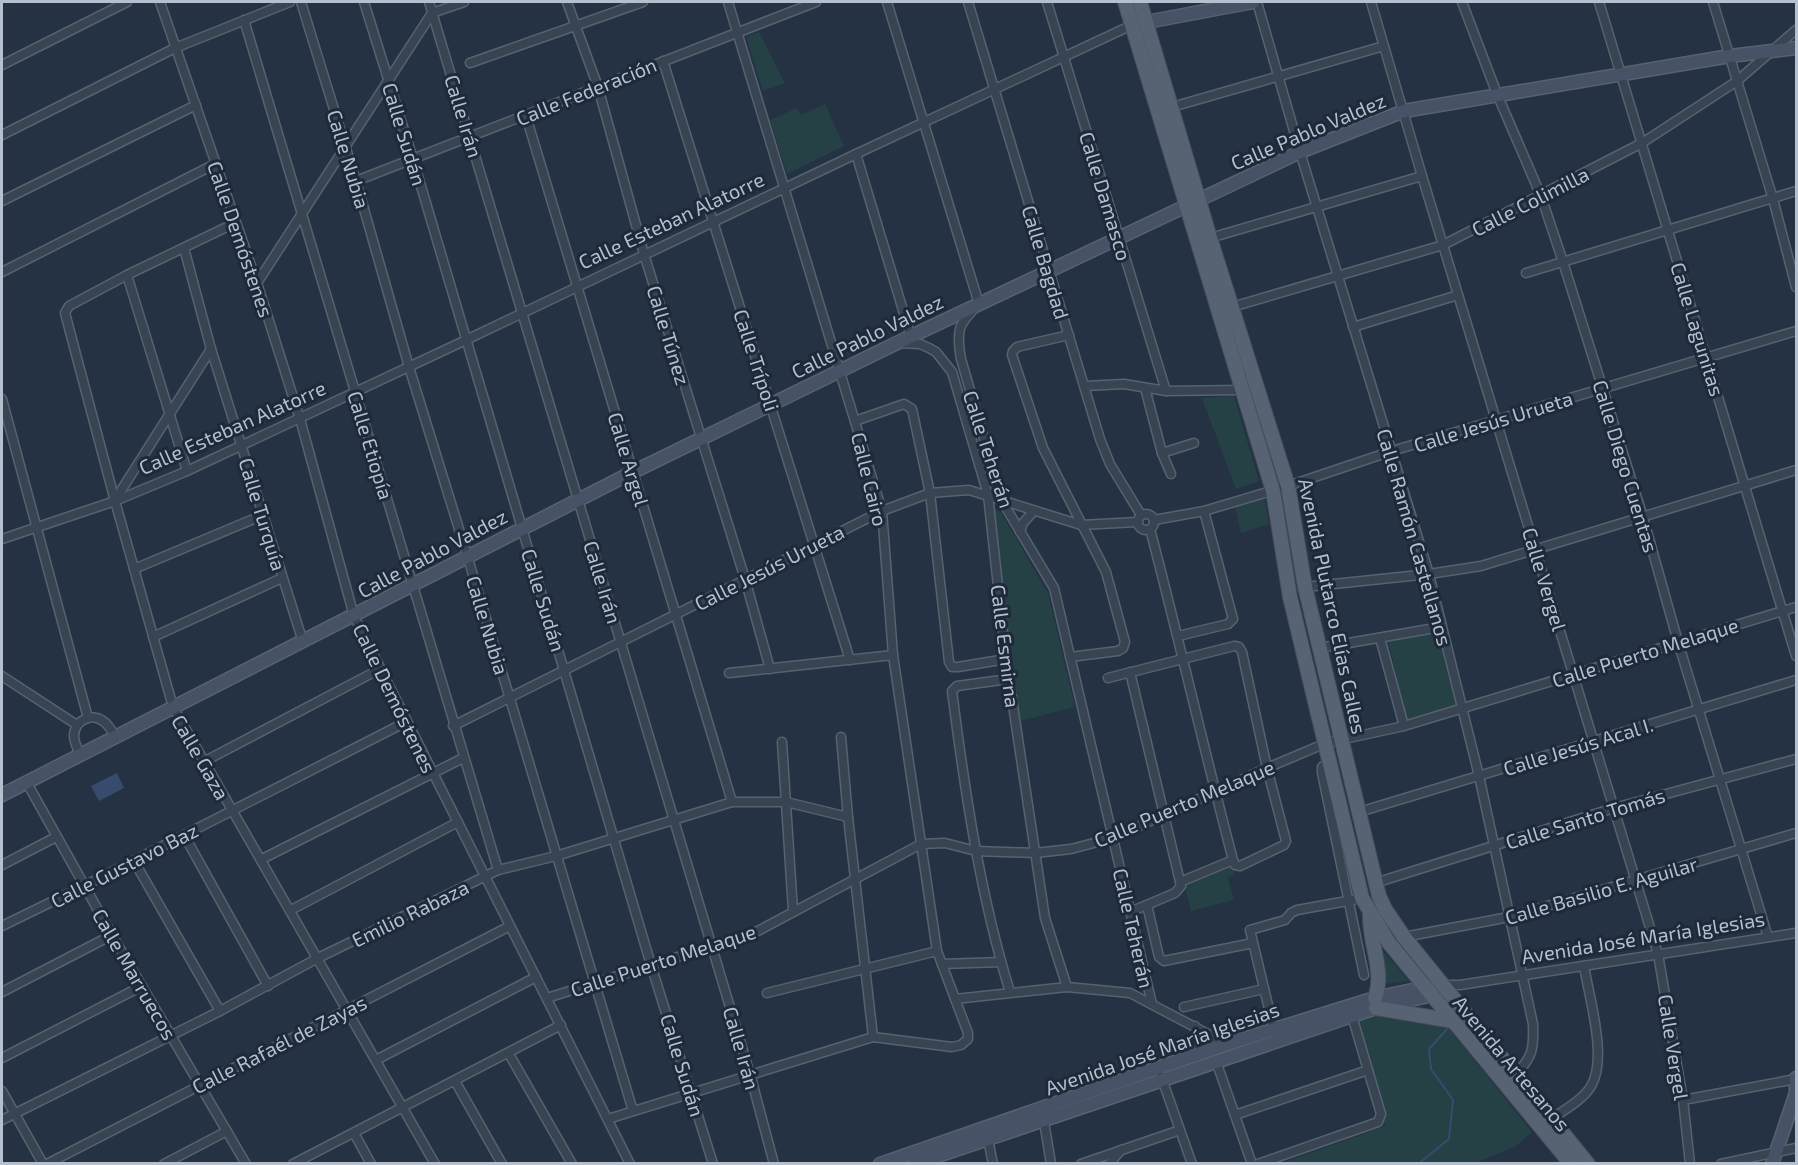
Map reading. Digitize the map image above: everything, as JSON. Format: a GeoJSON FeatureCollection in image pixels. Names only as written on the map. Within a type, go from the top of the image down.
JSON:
{"type":"FeatureCollection","features":[{"type":"Feature","properties":{"kind":"main road","name":"Avenida Plutarco Elías Calles"},"geometry":{"type":"LineString","coordinates":[[1125,2],[1139,23],[1172,107],[1210,238],[1288,486],[1305,587],[1375,883],[1385,909],[1404,937],[1450,987],[1515,1075],[1588,1164]]}},
{"type":"Feature","properties":{"kind":"main road","name":"Avenida Plutarco Elías Calles"},"geometry":{"type":"LineString","coordinates":[[1140,2],[1139,23],[1186,205],[1273,491],[1290,597],[1330,761],[1355,899],[1370,915],[1428,992]]}},
{"type":"Feature","properties":{"kind":"main road"},"geometry":{"type":"LineString","coordinates":[[1370,915],[1371,934],[1380,979],[1375,1003],[1453,1021]]}},
{"type":"Feature","properties":{"kind":"main road","name":"Avenida Artesanos"},"geometry":{"type":"LineString","coordinates":[[1428,992],[1571,1164]]}},
{"type":"Feature","properties":{"kind":"street"},"geometry":{"type":"LineString","coordinates":[[2,65],[127,2]]}},
{"type":"Feature","properties":{"kind":"street","name":"Calle Demóstenes"},"geometry":{"type":"LineString","coordinates":[[160,2],[257,283],[300,419],[354,616],[630,1164]]}},
{"type":"Feature","properties":{"kind":"street"},"geometry":{"type":"LineString","coordinates":[[2,135],[176,48],[290,2]]}},
{"type":"Feature","properties":{"kind":"street","name":"Calle Nubia"},"geometry":{"type":"LineString","coordinates":[[301,2],[633,1110]]}},
{"type":"Feature","properties":{"kind":"street","name":"Calle Sudán"},"geometry":{"type":"LineString","coordinates":[[364,2],[565,669],[651,965],[713,1164]]}},
{"type":"Feature","properties":{"kind":"street","name":"Calle Irán"},"geometry":{"type":"LineString","coordinates":[[429,2],[712,946],[774,1164]]}},
{"type":"Feature","properties":{"kind":"street"},"geometry":{"type":"LineString","coordinates":[[257,283],[346,149],[432,13],[464,2]]}},
{"type":"Feature","properties":{"kind":"street","name":"Calle Túnez"},"geometry":{"type":"LineString","coordinates":[[567,2],[598,87],[644,254],[745,579],[770,669]]}},
{"type":"Feature","properties":{"kind":"street"},"geometry":{"type":"LineString","coordinates":[[470,63],[643,2]]}},
{"type":"Feature","properties":{"kind":"street","name":"Calle Cairo"},"geometry":{"type":"LineString","coordinates":[[728,2],[882,511],[893,655],[938,951],[969,1033],[968,1039],[961,1045],[952,1047],[873,1037]]}},
{"type":"Feature","properties":{"kind":"street","name":"Calle Federación"},"geometry":{"type":"LineString","coordinates":[[356,181],[815,2]]}},
{"type":"Feature","properties":{"kind":"street"},"geometry":{"type":"LineString","coordinates":[[887,2],[979,304]]}},
{"type":"Feature","properties":{"kind":"street","name":"Calle Bagdad"},"geometry":{"type":"LineString","coordinates":[[968,2],[1100,439],[1110,464],[1139,519]]}},
{"type":"Feature","properties":{"kind":"street","name":"Calle Damasco"},"geometry":{"type":"LineString","coordinates":[[1047,2],[1166,391]]}},
{"type":"Feature","properties":{"kind":"street","name":"Calle Esteban Alatorre"},"geometry":{"type":"LineString","coordinates":[[2,539],[115,501],[187,471],[785,187],[1139,23],[1214,5],[1255,2]]}},
{"type":"Feature","properties":{"kind":"street","name":"Calle Ramón Castellanos"},"geometry":{"type":"LineString","coordinates":[[1255,2],[1429,573],[1479,776],[1533,1024],[1534,1044],[1526,1064],[1515,1075]]}},
{"type":"Feature","properties":{"kind":"street","name":"Calle Vergel"},"geometry":{"type":"LineString","coordinates":[[1371,2],[1658,954],[1683,1100],[1690,1164]]}},
{"type":"Feature","properties":{"kind":"street","name":"Calle Diego Cuentas"},"geometry":{"type":"LineString","coordinates":[[1462,2],[1497,94],[1541,196],[1563,262],[1643,516],[1678,642],[1768,937]]}},
{"type":"Feature","properties":{"kind":"street","name":"Calle Lagunitas"},"geometry":{"type":"LineString","coordinates":[[1599,2],[1797,656]]}},
{"type":"Feature","properties":{"kind":"street"},"geometry":{"type":"LineString","coordinates":[[1713,2],[1773,199],[1797,287]]}},
{"type":"Feature","properties":{"kind":"street","name":"Calle Etiopía"},"geometry":{"type":"LineString","coordinates":[[244,20],[453,726],[498,870]]}},
{"type":"Feature","properties":{"kind":"street","name":"Calle Colimilla"},"geometry":{"type":"LineString","coordinates":[[1232,307],[1443,245],[1642,143],[1737,81],[1797,30]]}},
{"type":"Feature","properties":{"kind":"street"},"geometry":{"type":"LineString","coordinates":[[1172,107],[1384,46]]}},
{"type":"Feature","properties":{"kind":"street","name":"Calle Pablo Valdez"},"geometry":{"type":"LineString","coordinates":[[2,795],[633,472],[897,343],[1300,152],[1404,111],[1730,56],[1797,48]]}},
{"type":"Feature","properties":{"kind":"street","name":"Calle Trípoli"},"geometry":{"type":"LineString","coordinates":[[663,61],[850,660]]}},
{"type":"Feature","properties":{"kind":"street"},"geometry":{"type":"LineString","coordinates":[[2,201],[196,105]]}},
{"type":"Feature","properties":{"kind":"street","name":"Calle Argel"},"geometry":{"type":"LineString","coordinates":[[526,116],[732,802]]}},
{"type":"Feature","properties":{"kind":"street"},"geometry":{"type":"LineString","coordinates":[[856,154],[911,337]]}},
{"type":"Feature","properties":{"kind":"street"},"geometry":{"type":"LineString","coordinates":[[2,272],[215,165]]}},
{"type":"Feature","properties":{"kind":"street"},"geometry":{"type":"LineString","coordinates":[[1210,238],[1422,177]]}},
{"type":"Feature","properties":{"kind":"street"},"geometry":{"type":"LineString","coordinates":[[1526,273],[1797,191]]}},
{"type":"Feature","properties":{"kind":"street"},"geometry":{"type":"LineString","coordinates":[[187,471],[127,275],[235,223]]}},
{"type":"Feature","properties":{"kind":"street","name":"Calle Turquía"},"geometry":{"type":"LineString","coordinates":[[184,248],[211,349],[303,642]]}},
{"type":"Feature","properties":{"kind":"street","name":"Calle Gaza"},"geometry":{"type":"LineString","coordinates":[[127,275],[69,306],[65,314],[173,707],[435,1164]]}},
{"type":"Feature","properties":{"kind":"street"},"geometry":{"type":"LineString","coordinates":[[1353,327],[1458,295]]}},
{"type":"Feature","properties":{"kind":"street","name":"Calle Teherán"},"geometry":{"type":"LineString","coordinates":[[979,304],[962,322],[958,336],[959,345],[1002,501],[1054,588],[1152,1004]]}},
{"type":"Feature","properties":{"kind":"street","name":"Calle Jesús Urueta"},"geometry":{"type":"LineString","coordinates":[[1154,520],[1204,511],[1273,491],[1392,451],[1797,331]]}},
{"type":"Feature","properties":{"kind":"street"},"geometry":{"type":"LineString","coordinates":[[1069,335],[1017,347],[1012,356],[1043,448],[1106,572],[1125,642],[1123,648],[1118,651],[1070,657]]}},
{"type":"Feature","properties":{"kind":"street","name":"Calle Esmirna"},"geometry":{"type":"LineString","coordinates":[[897,343],[920,344],[936,352],[948,365],[988,495],[1006,659],[1045,918],[1067,987]]}},
{"type":"Feature","properties":{"kind":"street"},"geometry":{"type":"LineString","coordinates":[[115,501],[211,349]]}},
{"type":"Feature","properties":{"kind":"street"},"geometry":{"type":"LineString","coordinates":[[1085,386],[1124,384],[1166,391],[1243,390]]}},
{"type":"Feature","properties":{"kind":"street"},"geometry":{"type":"LineString","coordinates":[[1145,388],[1162,453],[1171,474]]}},
{"type":"Feature","properties":{"kind":"street"},"geometry":{"type":"LineString","coordinates":[[2,399],[88,718]]}},
{"type":"Feature","properties":{"kind":"street"},"geometry":{"type":"LineString","coordinates":[[855,421],[904,404],[910,406],[930,493],[950,662],[952,667],[1006,659]]}},
{"type":"Feature","properties":{"kind":"street"},"geometry":{"type":"LineString","coordinates":[[1162,453],[1194,443]]}},
{"type":"Feature","properties":{"kind":"street"},"geometry":{"type":"LineString","coordinates":[[1305,587],[1481,566],[1797,470]]}},
{"type":"Feature","properties":{"kind":"street","name":"Calle Jesús Urueta"},"geometry":{"type":"LineString","coordinates":[[453,726],[882,511],[930,493],[969,490],[1033,512],[1081,525],[1139,519]]}},
{"type":"Feature","properties":{"kind":"street"},"geometry":{"type":"LineString","coordinates":[[1178,636],[1233,622],[1204,511]]}},
{"type":"Feature","properties":{"kind":"street"},"geometry":{"type":"LineString","coordinates":[[1020,532],[1023,523],[1033,512]]}},
{"type":"Feature","properties":{"kind":"street"},"geometry":{"type":"LineString","coordinates":[[1150,529],[1143,530],[1139,519],[1150,514],[1154,520],[1150,529],[1184,659],[1215,792],[1235,863]]}},
{"type":"Feature","properties":{"kind":"street"},"geometry":{"type":"LineString","coordinates":[[134,569],[263,515]]}},
{"type":"Feature","properties":{"kind":"street"},"geometry":{"type":"LineString","coordinates":[[153,637],[282,578]]}},
{"type":"Feature","properties":{"kind":"street","name":"Calle Puerto Melaque"},"geometry":{"type":"LineString","coordinates":[[547,998],[754,933],[921,844],[945,843],[976,851],[1035,854],[1071,849],[1113,838],[1326,743],[1404,726],[1797,607]]}},
{"type":"Feature","properties":{"kind":"street"},"geometry":{"type":"LineString","coordinates":[[1320,648],[1441,627]]}},
{"type":"Feature","properties":{"kind":"street"},"geometry":{"type":"LineString","coordinates":[[1380,638],[1404,726]]}},
{"type":"Feature","properties":{"kind":"street"},"geometry":{"type":"LineString","coordinates":[[1108,678],[1234,646],[1239,647],[1286,841],[1284,845],[1269,853],[1235,863],[1180,886],[1175,894],[1130,912]]}},
{"type":"Feature","properties":{"kind":"street"},"geometry":{"type":"LineString","coordinates":[[729,673],[893,655]]}},
{"type":"Feature","properties":{"kind":"street"},"geometry":{"type":"LineString","coordinates":[[205,761],[380,669]]}},
{"type":"Feature","properties":{"kind":"street"},"geometry":{"type":"LineString","coordinates":[[1130,672],[1180,886]]}},
{"type":"Feature","properties":{"kind":"street"},"geometry":{"type":"LineString","coordinates":[[2,676],[77,725]]}},
{"type":"Feature","properties":{"kind":"street"},"geometry":{"type":"LineString","coordinates":[[1009,679],[957,686],[953,689],[952,694],[976,851],[1010,992]]}},
{"type":"Feature","properties":{"kind":"street","name":"Calle Jesús Acal I."},"geometry":{"type":"LineString","coordinates":[[1359,812],[1797,680]]}},
{"type":"Feature","properties":{"kind":"street"},"geometry":{"type":"LineString","coordinates":[[80,754],[74,738],[77,725],[88,718],[105,722],[115,736]]}},
{"type":"Feature","properties":{"kind":"street","name":"Calle Gustavo Baz"},"geometry":{"type":"LineString","coordinates":[[2,926],[406,722]]}},
{"type":"Feature","properties":{"kind":"street"},"geometry":{"type":"LineString","coordinates":[[608,1119],[873,1037],[841,736]]}},
{"type":"Feature","properties":{"kind":"street"},"geometry":{"type":"LineString","coordinates":[[782,742],[794,911]]}},
{"type":"Feature","properties":{"kind":"street"},"geometry":{"type":"LineString","coordinates":[[262,859],[463,758]]}},
{"type":"Feature","properties":{"kind":"street","name":"Calle Santo Tomás"},"geometry":{"type":"LineString","coordinates":[[1375,883],[1614,808],[1797,759]]}},
{"type":"Feature","properties":{"kind":"street","name":"Calle Marruecos"},"geometry":{"type":"LineString","coordinates":[[27,783],[141,986],[246,1164]]}},
{"type":"Feature","properties":{"kind":"street","name":"Emilio Rabaza"},"geometry":{"type":"LineString","coordinates":[[2,1120],[220,1011],[318,958],[498,870],[556,856],[732,802],[786,802],[848,817]]}},
{"type":"Feature","properties":{"kind":"street"},"geometry":{"type":"LineString","coordinates":[[291,910],[458,822]]}},
{"type":"Feature","properties":{"kind":"street","name":"Calle Basilio E. Aguilar"},"geometry":{"type":"LineString","coordinates":[[1404,937],[1509,917],[1797,833]]}},
{"type":"Feature","properties":{"kind":"street"},"geometry":{"type":"LineString","coordinates":[[184,836],[268,986]]}},
{"type":"Feature","properties":{"kind":"street"},"geometry":{"type":"LineString","coordinates":[[2,865],[56,837]]}},
{"type":"Feature","properties":{"kind":"street"},"geometry":{"type":"LineString","coordinates":[[134,861],[220,1011]]}},
{"type":"Feature","properties":{"kind":"street"},"geometry":{"type":"LineString","coordinates":[[1274,1030],[1250,930],[1285,920],[1297,910],[1355,899],[1364,975]]}},
{"type":"Feature","properties":{"kind":"street"},"geometry":{"type":"LineString","coordinates":[[1147,905],[1160,957],[1164,961],[1253,943]]}},
{"type":"Feature","properties":{"kind":"street","name":"Calle Rafaél de Zayas"},"geometry":{"type":"LineString","coordinates":[[45,1164],[510,926]]}},
{"type":"Feature","properties":{"kind":"street","name":"Avenida José María Iglesias"},"geometry":{"type":"LineString","coordinates":[[880,1164],[920,1158],[1161,1074],[1216,1061],[1274,1030],[1375,1003],[1450,987],[1797,933]]}},
{"type":"Feature","properties":{"kind":"street"},"geometry":{"type":"LineString","coordinates":[[2,992],[112,935]]}},
{"type":"Feature","properties":{"kind":"street"},"geometry":{"type":"LineString","coordinates":[[767,993],[938,951]]}},
{"type":"Feature","properties":{"kind":"street"},"geometry":{"type":"LineString","coordinates":[[942,964],[1001,962]]}},
{"type":"Feature","properties":{"kind":"street"},"geometry":{"type":"LineString","coordinates":[[1551,1119],[1590,1088],[1598,1068],[1597,1039],[1584,966]]}},
{"type":"Feature","properties":{"kind":"street"},"geometry":{"type":"LineString","coordinates":[[376,1060],[536,976]]}},
{"type":"Feature","properties":{"kind":"street"},"geometry":{"type":"LineString","coordinates":[[2,1058],[141,986]]}},
{"type":"Feature","properties":{"kind":"street"},"geometry":{"type":"LineString","coordinates":[[955,999],[1067,987],[1130,993],[1227,1044]]}},
{"type":"Feature","properties":{"kind":"street"},"geometry":{"type":"LineString","coordinates":[[1184,1007],[1264,989]]}},
{"type":"Feature","properties":{"kind":"street","name":"Avenida José María Iglesias"},"geometry":{"type":"LineString","coordinates":[[1161,1074],[1198,1055],[1227,1044],[1243,1046],[1352,1016],[1375,1003]]}},
{"type":"Feature","properties":{"kind":"street"},"geometry":{"type":"LineString","coordinates":[[1258,1164],[1376,1124],[1380,1119],[1381,1114],[1352,1016]]}},
{"type":"Feature","properties":{"kind":"street","name":"Calle Puerto Melaque"},"geometry":{"type":"LineString","coordinates":[[293,1164],[306,1161],[354,1133],[561,1025]]}},
{"type":"Feature","properties":{"kind":"street"},"geometry":{"type":"LineString","coordinates":[[1195,1026],[1201,1036],[1198,1055]]}},
{"type":"Feature","properties":{"kind":"street"},"geometry":{"type":"LineString","coordinates":[[508,1054],[572,1164]]}},
{"type":"Feature","properties":{"kind":"street"},"geometry":{"type":"LineString","coordinates":[[1216,1061],[1252,1164]]}},
{"type":"Feature","properties":{"kind":"street"},"geometry":{"type":"LineString","coordinates":[[1235,1115],[1368,1070]]}},
{"type":"Feature","properties":{"kind":"street"},"geometry":{"type":"LineString","coordinates":[[1161,1074],[1191,1164]]}},
{"type":"Feature","properties":{"kind":"street"},"geometry":{"type":"LineString","coordinates":[[1683,1100],[1796,1079],[1796,1092],[1774,1158]]}},
{"type":"Feature","properties":{"kind":"street"},"geometry":{"type":"LineString","coordinates":[[455,1081],[502,1164]]}},
{"type":"Feature","properties":{"kind":"street"},"geometry":{"type":"LineString","coordinates":[[2,1091],[45,1164]]}},
{"type":"Feature","properties":{"kind":"street"},"geometry":{"type":"LineString","coordinates":[[1043,1114],[1051,1164]]}},
{"type":"Feature","properties":{"kind":"street"},"geometry":{"type":"LineString","coordinates":[[1081,1164],[1180,1130]]}},
{"type":"Feature","properties":{"kind":"street"},"geometry":{"type":"LineString","coordinates":[[164,1164],[227,1131]]}},
{"type":"Feature","properties":{"kind":"street"},"geometry":{"type":"LineString","coordinates":[[354,1133],[371,1164]]}},
{"type":"Feature","properties":{"kind":"street"},"geometry":{"type":"LineString","coordinates":[[987,1133],[993,1164]]}},
{"type":"Feature","properties":{"kind":"street"},"geometry":{"type":"LineString","coordinates":[[1721,1164],[1774,1158],[1797,1148]]}},
{"type":"Feature","properties":{"kind":"street"},"geometry":{"type":"LineString","coordinates":[[1109,1164],[1121,1150]]}},
{"type":"Feature","properties":{"kind":"green space"},"geometry":{"type":"Polygon","coordinates":[[[759,32],[785,83],[763,91],[746,37],[759,32]]]}},
{"type":"Feature","properties":{"kind":"green space"},"geometry":{"type":"Polygon","coordinates":[[[825,104],[844,146],[787,174],[770,120],[797,108],[801,115],[825,104]]]}},
{"type":"Feature","properties":{"kind":"green space"},"geometry":{"type":"Polygon","coordinates":[[[1234,396],[1259,481],[1236,489],[1202,398],[1234,396]]]}},
{"type":"Feature","properties":{"kind":"green space"},"geometry":{"type":"Polygon","coordinates":[[[1264,497],[1269,524],[1241,533],[1235,507],[1264,497]]]}},
{"type":"Feature","properties":{"kind":"green space"},"geometry":{"type":"Polygon","coordinates":[[[992,507],[999,509],[1048,593],[1075,707],[1020,721],[992,507]]]}},
{"type":"Feature","properties":{"kind":"green space"},"geometry":{"type":"Polygon","coordinates":[[[1440,633],[1457,706],[1407,720],[1388,641],[1440,633]]]}},
{"type":"Feature","properties":{"kind":"green space"},"geometry":{"type":"Polygon","coordinates":[[[1231,863],[1235,874],[1228,878],[1234,900],[1191,911],[1184,883],[1231,863]]]}},
{"type":"Feature","properties":{"kind":"green space"},"geometry":{"type":"Polygon","coordinates":[[[1376,943],[1409,981],[1384,984],[1376,943]]]}},
{"type":"Feature","properties":{"kind":"green space"},"geometry":{"type":"Polygon","coordinates":[[[1380,1014],[1446,1025],[1532,1132],[1516,1146],[1476,1163],[1280,1164],[1385,1126],[1357,1022],[1380,1014]]]}},
{"type":"Feature","properties":{"kind":"water"},"geometry":{"type":"Polygon","coordinates":[[[117,773],[124,788],[99,801],[91,786],[117,773]]]}},
{"type":"Feature","properties":{"kind":"waterway"},"geometry":{"type":"LineString","coordinates":[[1418,1164],[1449,1139],[1453,1100],[1431,1069],[1429,1049],[1447,1029]]}}]}
